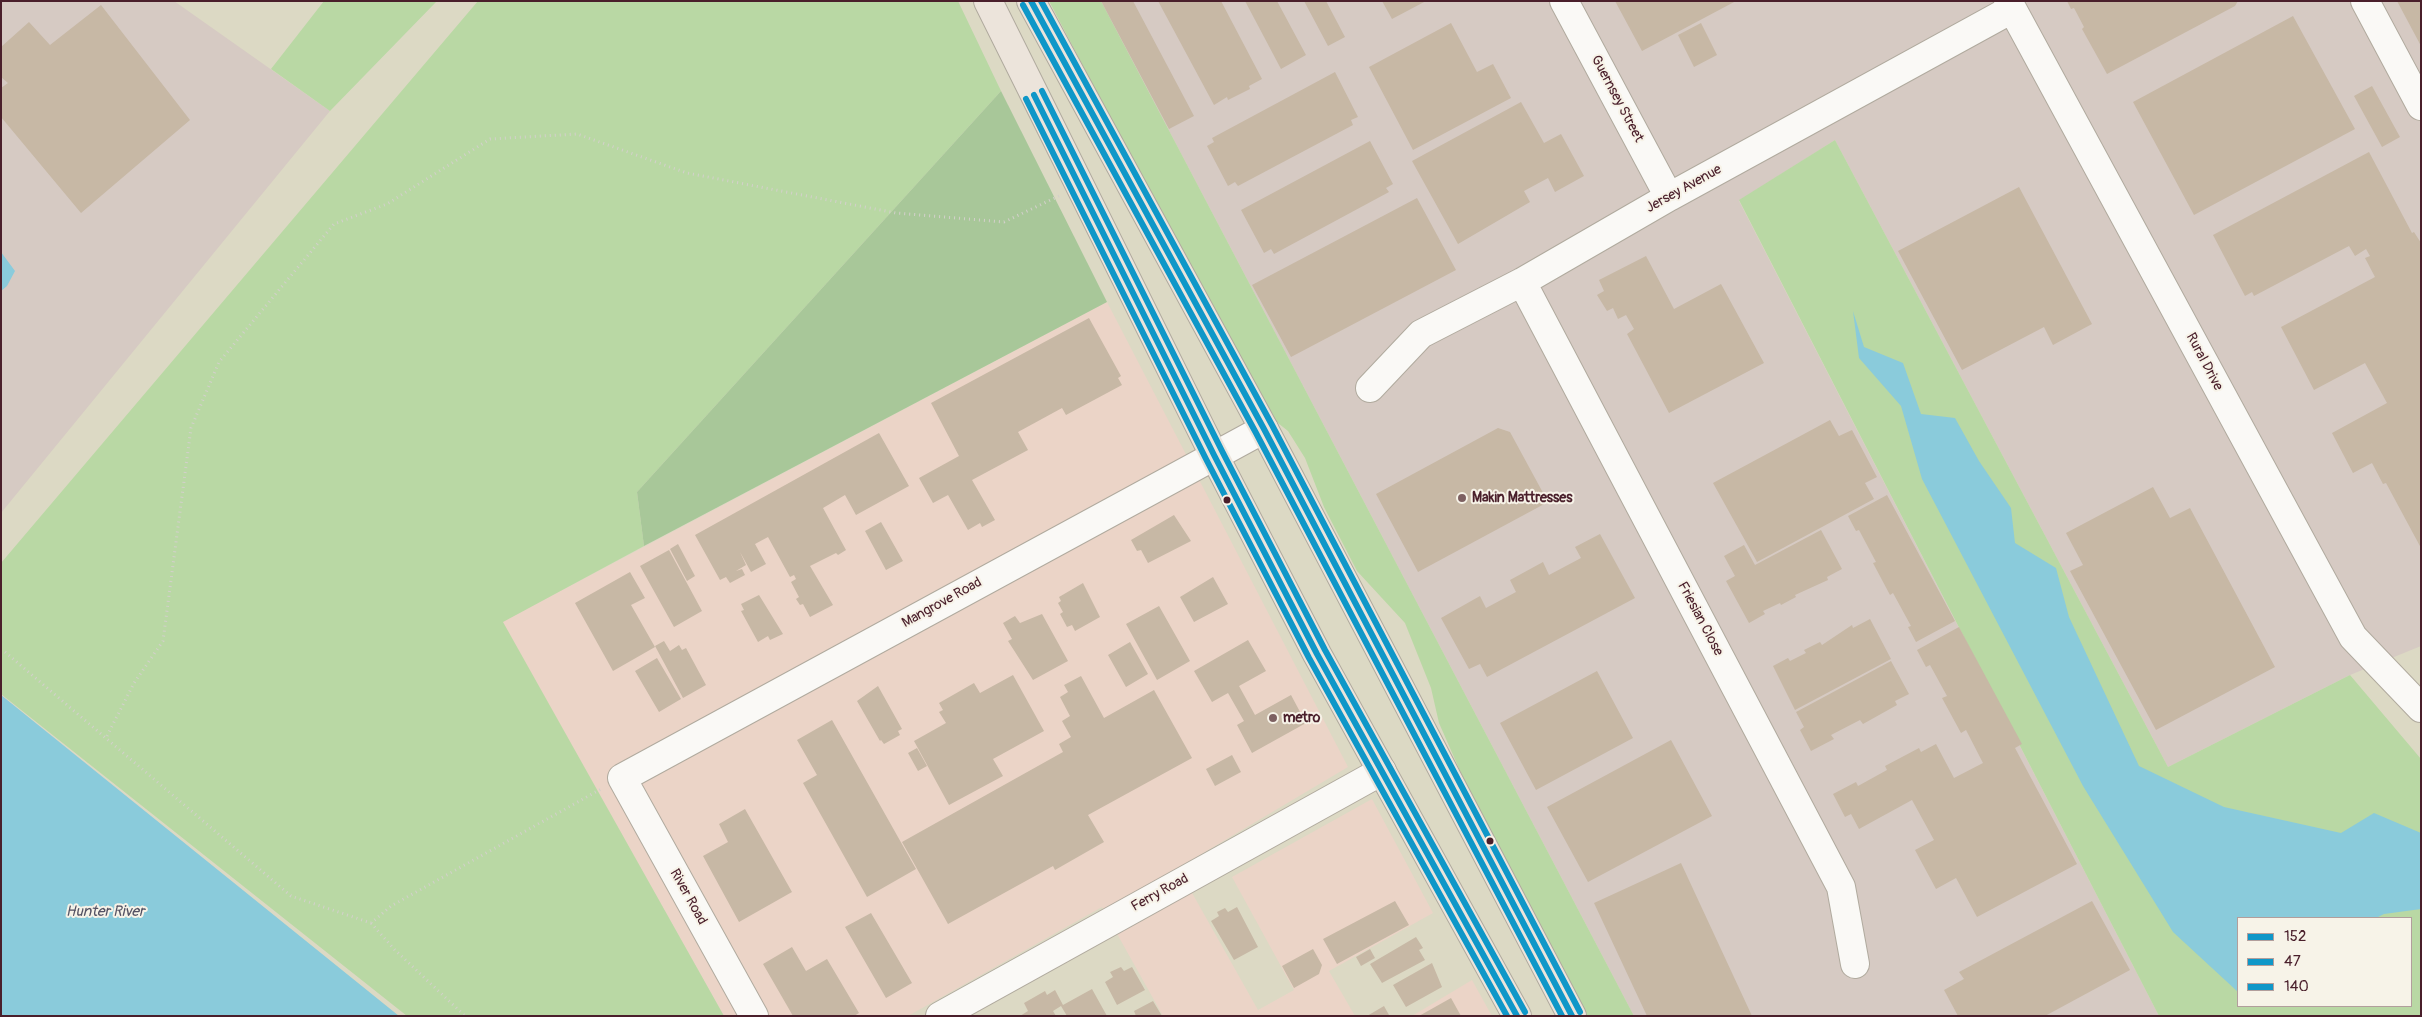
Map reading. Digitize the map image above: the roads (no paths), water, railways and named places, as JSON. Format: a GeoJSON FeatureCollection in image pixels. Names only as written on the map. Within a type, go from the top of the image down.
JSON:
{"type":"FeatureCollection","features":[{"type":"Feature","properties":{"kind":"highway"},"geometry":{"type":"LineString","coordinates":[[988,1],[1214,455],[1317,654],[1517,1016]]}},
{"type":"Feature","properties":{"kind":"highway"},"geometry":{"type":"LineString","coordinates":[[1031,1],[1264,429],[1572,1016]]}},
{"type":"Feature","properties":{"kind":"street","name":"Guernsey Street"},"geometry":{"type":"LineString","coordinates":[[1564,1],[1669,196]]}},
{"type":"Feature","properties":{"kind":"street"},"geometry":{"type":"LineString","coordinates":[[2365,1],[2421,106]]}},
{"type":"Feature","properties":{"kind":"street","name":"Jersey Avenue"},"geometry":{"type":"LineString","coordinates":[[1370,388],[1421,334],[1522,282],[1669,196],[2010,5]]}},
{"type":"Feature","properties":{"kind":"street","name":"Rural Drive"},"geometry":{"type":"LineString","coordinates":[[2010,5],[2353,637],[2421,708]]}},
{"type":"Feature","properties":{"kind":"street","name":"Friesian Close"},"geometry":{"type":"LineString","coordinates":[[1522,282],[1841,886],[1855,964]]}},
{"type":"Feature","properties":{"kind":"street","name":"Mangrove Road"},"geometry":{"type":"LineString","coordinates":[[622,778],[1264,429]]}},
{"type":"Feature","properties":{"kind":"street","name":"Ferry Road"},"geometry":{"type":"LineString","coordinates":[[940,1016],[1382,771]]}},
{"type":"Feature","properties":{"kind":"street","name":"River Road"},"geometry":{"type":"LineString","coordinates":[[622,778],[754,1016]]}},
{"type":"Feature","properties":{"kind":"water"},"geometry":{"type":"Polygon","coordinates":[[[1,252],[15,271],[7,286],[1,291],[1,252]]]}},
{"type":"Feature","properties":{"kind":"water"},"geometry":{"type":"Polygon","coordinates":[[[1853,311],[1864,347],[1903,363],[1921,414],[1955,418],[1979,461],[2011,508],[2015,543],[2056,568],[2069,617],[2139,766],[2224,807],[2341,833],[2374,813],[2421,833],[2421,909],[2384,914],[2378,917],[2237,917],[2237,991],[2173,932],[2083,786],[1922,479],[1901,406],[1859,358],[1853,311]]]}},
{"type":"Feature","properties":{"kind":"water","name":"Hunter River"},"geometry":{"type":"Polygon","coordinates":[[[1,695],[399,1016],[1,1016],[1,695]]]}},
{"type":"Feature","properties":{"kind":"place","name":"Makin Mattresses"},"geometry":{"type":"Point","coordinates":[1462,498]}},
{"type":"Feature","properties":{"kind":"place","name":"metro"},"geometry":{"type":"Point","coordinates":[1273,718]}}]}
